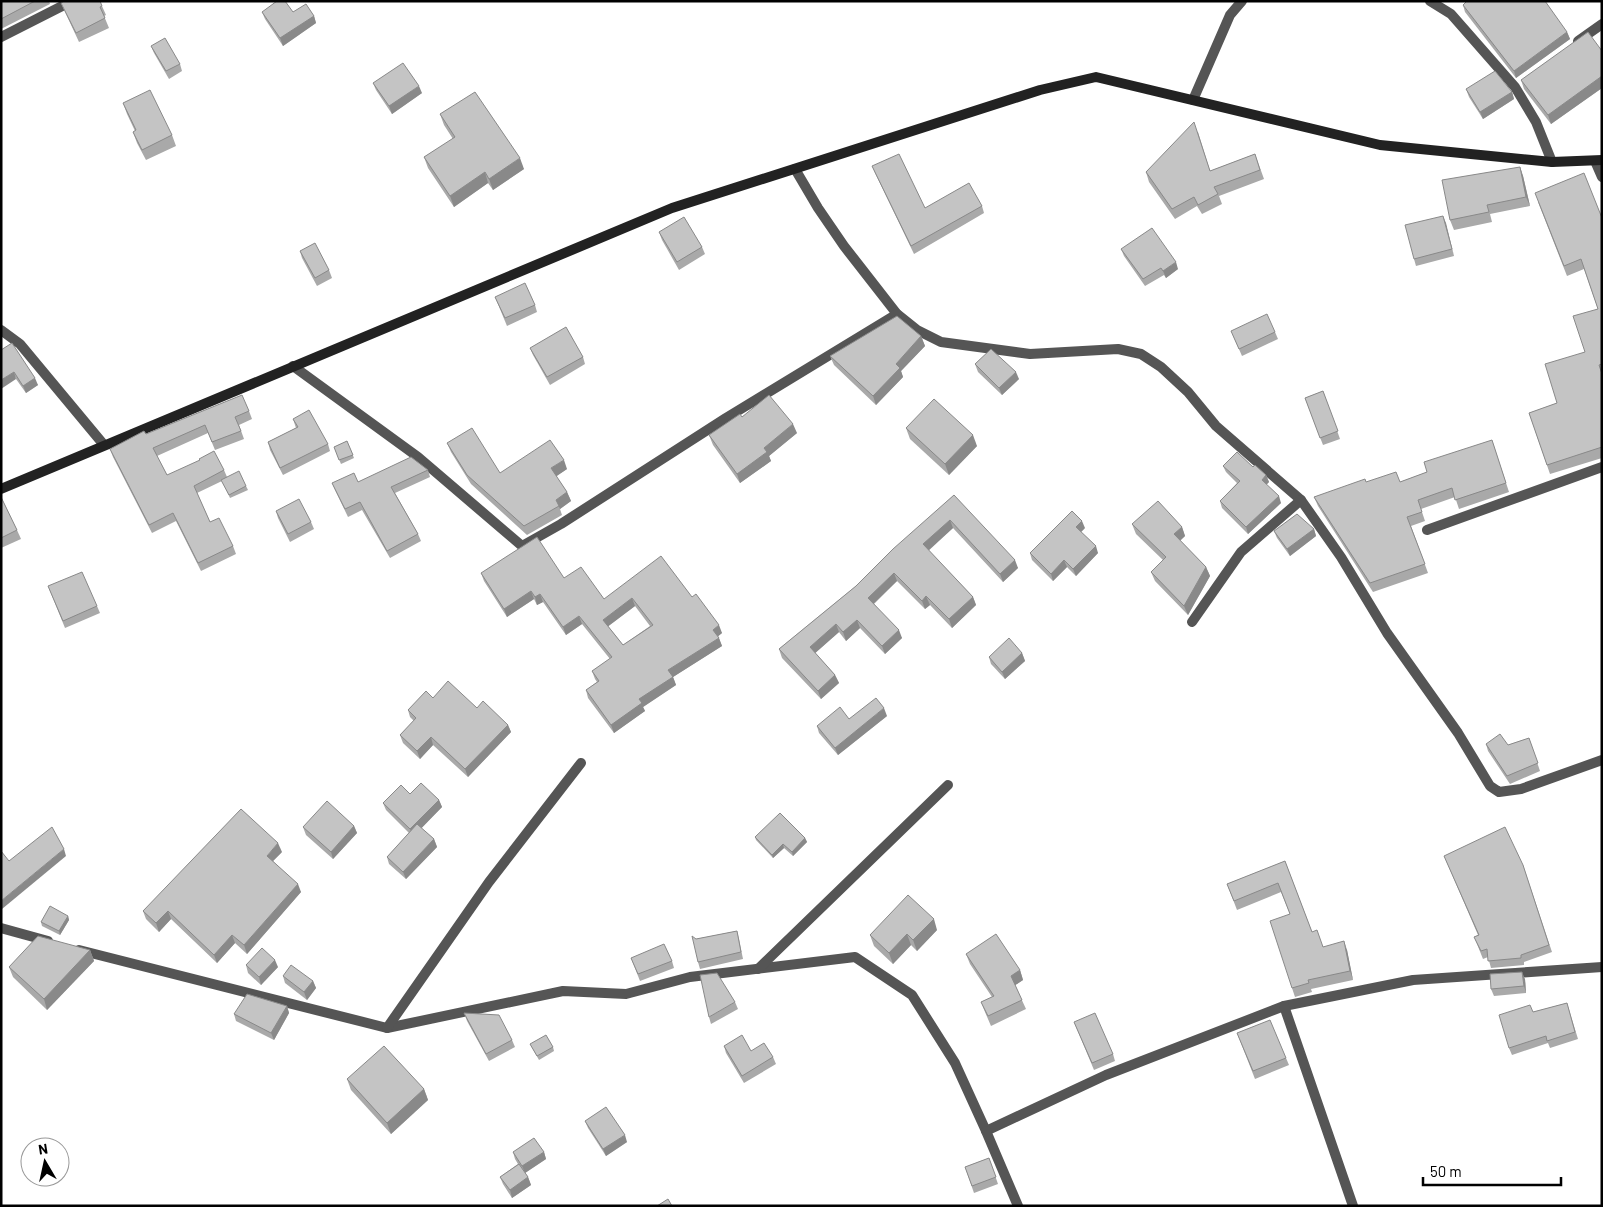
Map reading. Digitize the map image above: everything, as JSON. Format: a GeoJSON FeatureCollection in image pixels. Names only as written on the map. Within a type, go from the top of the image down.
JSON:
{"type":"FeatureCollection","features":[{"type":"Feature","properties":{"kind":"street"},"geometry":{"type":"LineString","coordinates":[[1,37],[72,1]]}},
{"type":"Feature","properties":{"kind":"street"},"geometry":{"type":"LineString","coordinates":[[1193,100],[1230,15],[1242,1]]}},
{"type":"Feature","properties":{"kind":"street"},"geometry":{"type":"LineString","coordinates":[[1430,1],[1451,14],[1519,84],[1552,162]]}},
{"type":"Feature","properties":{"kind":"street"},"geometry":{"type":"LineString","coordinates":[[1570,47],[1602,24]]}},
{"type":"Feature","properties":{"kind":"street"},"geometry":{"type":"LineString","coordinates":[[1,489],[672,208],[1040,90],[1096,77],[1380,145],[1552,162],[1598,161],[1602,177]]}},
{"type":"Feature","properties":{"kind":"street"},"geometry":{"type":"LineString","coordinates":[[795,169],[818,208],[897,314],[917,330],[941,342],[1030,354],[1082,349],[1118,349],[1141,354],[1161,367],[1188,392],[1216,426],[1300,500],[1341,557],[1387,633],[1458,733],[1490,786],[1499,792],[1520,789],[1602,760]]}},
{"type":"Feature","properties":{"kind":"street"},"geometry":{"type":"LineString","coordinates":[[294,366],[418,457],[522,546],[561,524],[726,418],[897,314]]}},
{"type":"Feature","properties":{"kind":"street"},"geometry":{"type":"LineString","coordinates":[[1,330],[20,344],[104,445]]}},
{"type":"Feature","properties":{"kind":"street"},"geometry":{"type":"LineString","coordinates":[[1428,530],[1602,467]]}},
{"type":"Feature","properties":{"kind":"street"},"geometry":{"type":"LineString","coordinates":[[1192,622],[1241,552],[1300,500]]}},
{"type":"Feature","properties":{"kind":"street"},"geometry":{"type":"LineString","coordinates":[[387,1028],[488,882],[581,763]]}},
{"type":"Feature","properties":{"kind":"street"},"geometry":{"type":"LineString","coordinates":[[758,969],[948,785]]}},
{"type":"Feature","properties":{"kind":"street"},"geometry":{"type":"LineString","coordinates":[[1,928],[163,973],[387,1028],[563,991],[626,994],[690,977],[855,957],[912,995],[955,1063],[1018,1206]]}},
{"type":"Feature","properties":{"kind":"street"},"geometry":{"type":"LineString","coordinates":[[986,1131],[1106,1075],[1284,1006],[1413,980],[1602,967]]}},
{"type":"Feature","properties":{"kind":"street"},"geometry":{"type":"LineString","coordinates":[[1284,1006],[1353,1206]]}},
{"type":"Feature","properties":{"kind":"building"},"geometry":{"type":"Polygon","coordinates":[[[1,1],[35,1],[1,19],[1,1]]]}},
{"type":"Feature","properties":{"kind":"building"},"geometry":{"type":"Polygon","coordinates":[[[64,1],[100,1],[102,6],[100,7],[105,18],[76,33],[61,3],[64,1]]]}},
{"type":"Feature","properties":{"kind":"building"},"geometry":{"type":"Polygon","coordinates":[[[277,1],[285,1],[293,12],[306,4],[314,16],[280,38],[262,12],[277,1]]]}},
{"type":"Feature","properties":{"kind":"building"},"geometry":{"type":"Polygon","coordinates":[[[1467,1],[1545,1],[1567,32],[1514,71],[1463,5],[1467,1]]]}},
{"type":"Feature","properties":{"kind":"building"},"geometry":{"type":"Polygon","coordinates":[[[1588,32],[1602,51],[1602,76],[1548,115],[1521,80],[1588,32]]]}},
{"type":"Feature","properties":{"kind":"building"},"geometry":{"type":"Polygon","coordinates":[[[165,38],[180,64],[166,71],[151,46],[165,38]]]}},
{"type":"Feature","properties":{"kind":"building"},"geometry":{"type":"Polygon","coordinates":[[[403,63],[419,86],[389,106],[373,83],[403,63]]]}},
{"type":"Feature","properties":{"kind":"building"},"geometry":{"type":"Polygon","coordinates":[[[1495,71],[1512,92],[1480,112],[1466,89],[1495,71]]]}},
{"type":"Feature","properties":{"kind":"building"},"geometry":{"type":"Polygon","coordinates":[[[150,90],[172,135],[142,150],[133,132],[136,130],[123,103],[150,90]]]}},
{"type":"Feature","properties":{"kind":"building"},"geometry":{"type":"Polygon","coordinates":[[[475,92],[520,158],[489,179],[485,172],[450,196],[424,157],[455,137],[440,114],[475,92]]]}},
{"type":"Feature","properties":{"kind":"building"},"geometry":{"type":"Polygon","coordinates":[[[1194,122],[1210,171],[1255,154],[1260,170],[1214,187],[1218,194],[1198,205],[1194,197],[1172,209],[1146,172],[1194,122]]]}},
{"type":"Feature","properties":{"kind":"building"},"geometry":{"type":"Polygon","coordinates":[[[899,154],[925,208],[969,183],[982,206],[911,246],[872,166],[899,154]]]}},
{"type":"Feature","properties":{"kind":"building"},"geometry":{"type":"Polygon","coordinates":[[[1520,167],[1526,197],[1487,205],[1489,212],[1450,220],[1442,180],[1520,167]]]}},
{"type":"Feature","properties":{"kind":"building"},"geometry":{"type":"Polygon","coordinates":[[[1584,173],[1602,218],[1602,364],[1599,365],[1602,374],[1602,447],[1547,465],[1529,413],[1557,403],[1545,364],[1585,352],[1573,316],[1598,309],[1581,259],[1564,266],[1535,193],[1584,173]]]}},
{"type":"Feature","properties":{"kind":"building"},"geometry":{"type":"Polygon","coordinates":[[[1443,216],[1452,249],[1414,259],[1405,225],[1443,216]]]}},
{"type":"Feature","properties":{"kind":"building"},"geometry":{"type":"Polygon","coordinates":[[[684,217],[702,247],[677,262],[659,232],[684,217]]]}},
{"type":"Feature","properties":{"kind":"building"},"geometry":{"type":"Polygon","coordinates":[[[1152,228],[1176,262],[1163,271],[1161,268],[1143,279],[1121,249],[1152,228]]]}},
{"type":"Feature","properties":{"kind":"building"},"geometry":{"type":"Polygon","coordinates":[[[315,243],[329,270],[315,278],[300,251],[315,243]]]}},
{"type":"Feature","properties":{"kind":"building"},"geometry":{"type":"Polygon","coordinates":[[[525,283],[535,305],[505,318],[495,297],[525,283]]]}},
{"type":"Feature","properties":{"kind":"building"},"geometry":{"type":"Polygon","coordinates":[[[1267,314],[1275,332],[1239,349],[1231,331],[1267,314]]]}},
{"type":"Feature","properties":{"kind":"building"},"geometry":{"type":"Polygon","coordinates":[[[897,316],[921,336],[896,364],[900,368],[873,396],[830,356],[897,316]]]}},
{"type":"Feature","properties":{"kind":"building"},"geometry":{"type":"Polygon","coordinates":[[[566,327],[583,357],[547,377],[530,348],[566,327]]]}},
{"type":"Feature","properties":{"kind":"building"},"geometry":{"type":"Polygon","coordinates":[[[12,343],[35,378],[23,386],[14,372],[1,380],[1,350],[12,343]]]}},
{"type":"Feature","properties":{"kind":"building"},"geometry":{"type":"Polygon","coordinates":[[[991,349],[1016,372],[999,388],[975,364],[991,349]]]}},
{"type":"Feature","properties":{"kind":"building"},"geometry":{"type":"Polygon","coordinates":[[[1323,391],[1338,431],[1320,438],[1305,398],[1323,391]]]}},
{"type":"Feature","properties":{"kind":"building"},"geometry":{"type":"Polygon","coordinates":[[[242,395],[249,411],[235,417],[241,431],[212,442],[205,425],[153,448],[167,475],[200,460],[214,451],[224,470],[194,486],[210,522],[219,518],[233,546],[198,563],[173,513],[149,525],[110,449],[144,431],[146,434],[242,395]]]}},
{"type":"Feature","properties":{"kind":"building"},"geometry":{"type":"Polygon","coordinates":[[[769,395],[793,424],[764,448],[767,452],[737,474],[709,435],[740,414],[742,417],[769,395]]]}},
{"type":"Feature","properties":{"kind":"building"},"geometry":{"type":"Polygon","coordinates":[[[934,399],[973,435],[945,464],[906,428],[934,399]]]}},
{"type":"Feature","properties":{"kind":"building"},"geometry":{"type":"Polygon","coordinates":[[[309,410],[328,444],[280,468],[268,442],[298,427],[293,419],[309,410]]]}},
{"type":"Feature","properties":{"kind":"building"},"geometry":{"type":"Polygon","coordinates":[[[472,428],[500,473],[550,440],[564,460],[551,468],[567,492],[556,500],[559,506],[524,526],[467,475],[447,443],[472,428]]]}},
{"type":"Feature","properties":{"kind":"building"},"geometry":{"type":"Polygon","coordinates":[[[1492,440],[1506,483],[1455,500],[1452,488],[1418,500],[1422,512],[1407,517],[1425,564],[1370,583],[1314,497],[1365,479],[1366,482],[1396,472],[1400,482],[1427,472],[1424,462],[1492,440]]]}},
{"type":"Feature","properties":{"kind":"building"},"geometry":{"type":"Polygon","coordinates":[[[347,441],[353,455],[339,460],[334,447],[347,441]]]}},
{"type":"Feature","properties":{"kind":"building"},"geometry":{"type":"Polygon","coordinates":[[[1237,452],[1253,467],[1255,465],[1266,475],[1262,480],[1279,496],[1246,527],[1220,501],[1240,481],[1223,466],[1237,452]]]}},
{"type":"Feature","properties":{"kind":"building"},"geometry":{"type":"Polygon","coordinates":[[[411,457],[428,470],[391,487],[418,534],[387,551],[360,502],[345,509],[332,483],[354,473],[358,482],[411,457]]]}},
{"type":"Feature","properties":{"kind":"building"},"geometry":{"type":"Polygon","coordinates":[[[239,471],[246,486],[229,495],[221,480],[239,471]]]}},
{"type":"Feature","properties":{"kind":"building"},"geometry":{"type":"Polygon","coordinates":[[[954,495],[1015,560],[1000,574],[950,520],[923,544],[973,597],[949,619],[926,596],[922,601],[894,573],[868,598],[899,630],[882,646],[857,620],[843,632],[836,624],[810,647],[835,675],[818,691],[779,649],[856,586],[893,549],[954,495]]]}},
{"type":"Feature","properties":{"kind":"building"},"geometry":{"type":"Polygon","coordinates":[[[1,497],[17,530],[1,538],[1,497]]]}},
{"type":"Feature","properties":{"kind":"building"},"geometry":{"type":"Polygon","coordinates":[[[299,499],[311,522],[288,534],[276,511],[299,499]]]}},
{"type":"Feature","properties":{"kind":"building"},"geometry":{"type":"Polygon","coordinates":[[[1158,501],[1182,527],[1174,534],[1206,567],[1184,606],[1151,572],[1166,557],[1132,524],[1158,501]]]}},
{"type":"Feature","properties":{"kind":"building"},"geometry":{"type":"Polygon","coordinates":[[[1072,511],[1082,521],[1076,527],[1096,546],[1073,569],[1064,560],[1051,574],[1030,553],[1072,511]]]}},
{"type":"Feature","properties":{"kind":"building"},"geometry":{"type":"Polygon","coordinates":[[[1297,514],[1314,529],[1287,549],[1274,531],[1297,514]]]}},
{"type":"Feature","properties":{"kind":"building"},"geometry":{"type":"Polygon","coordinates":[[[537,537],[564,578],[581,567],[604,599],[661,556],[692,597],[696,594],[719,625],[713,630],[719,638],[668,670],[673,677],[639,699],[642,703],[611,725],[586,690],[599,681],[592,671],[612,657],[579,616],[563,627],[540,594],[535,597],[531,591],[504,609],[481,573],[537,537]],[[632,598],[603,620],[623,645],[653,625],[632,598]]]}},
{"type":"Feature","properties":{"kind":"building"},"geometry":{"type":"Polygon","coordinates":[[[82,572],[97,606],[63,621],[48,586],[82,572]]]}},
{"type":"Feature","properties":{"kind":"building"},"geometry":{"type":"Polygon","coordinates":[[[1009,638],[1022,653],[1002,672],[989,657],[1009,638]]]}},
{"type":"Feature","properties":{"kind":"building"},"geometry":{"type":"Polygon","coordinates":[[[448,681],[477,708],[483,701],[508,725],[465,769],[431,737],[417,751],[400,735],[416,718],[408,710],[426,691],[433,698],[448,681]]]}},
{"type":"Feature","properties":{"kind":"building"},"geometry":{"type":"Polygon","coordinates":[[[876,698],[884,708],[835,748],[817,726],[840,707],[849,719],[876,698]]]}},
{"type":"Feature","properties":{"kind":"building"},"geometry":{"type":"Polygon","coordinates":[[[1500,734],[1508,745],[1529,738],[1538,763],[1507,776],[1486,744],[1500,734]]]}},
{"type":"Feature","properties":{"kind":"building"},"geometry":{"type":"Polygon","coordinates":[[[421,783],[439,800],[410,829],[383,803],[401,785],[410,794],[421,783]]]}},
{"type":"Feature","properties":{"kind":"building"},"geometry":{"type":"Polygon","coordinates":[[[327,801],[354,826],[331,852],[303,827],[327,801]]]}},
{"type":"Feature","properties":{"kind":"building"},"geometry":{"type":"Polygon","coordinates":[[[241,809],[278,843],[267,856],[298,884],[244,945],[232,935],[214,955],[168,911],[156,923],[143,911],[241,809]]]}},
{"type":"Feature","properties":{"kind":"building"},"geometry":{"type":"Polygon","coordinates":[[[780,813],[805,838],[792,852],[783,844],[772,855],[755,837],[780,813]]]}},
{"type":"Feature","properties":{"kind":"building"},"geometry":{"type":"Polygon","coordinates":[[[417,824],[434,839],[403,872],[387,857],[417,824]]]}},
{"type":"Feature","properties":{"kind":"building"},"geometry":{"type":"Polygon","coordinates":[[[52,827],[64,849],[1,901],[1,851],[9,861],[52,827]]]}},
{"type":"Feature","properties":{"kind":"building"},"geometry":{"type":"Polygon","coordinates":[[[1505,827],[1523,865],[1549,945],[1521,955],[1521,958],[1488,961],[1487,949],[1481,951],[1474,937],[1479,935],[1444,856],[1505,827]]]}},
{"type":"Feature","properties":{"kind":"building"},"geometry":{"type":"Polygon","coordinates":[[[1285,861],[1312,932],[1317,930],[1323,947],[1344,941],[1350,971],[1308,980],[1309,983],[1292,988],[1270,921],[1290,914],[1278,883],[1234,901],[1227,884],[1285,861]]]}},
{"type":"Feature","properties":{"kind":"building"},"geometry":{"type":"Polygon","coordinates":[[[908,895],[934,919],[913,940],[907,934],[889,953],[870,935],[908,895]]]}},
{"type":"Feature","properties":{"kind":"building"},"geometry":{"type":"Polygon","coordinates":[[[50,906],[68,916],[59,931],[41,922],[50,906]]]}},
{"type":"Feature","properties":{"kind":"building"},"geometry":{"type":"Polygon","coordinates":[[[737,931],[741,952],[698,962],[692,936],[696,939],[737,931]]]}},
{"type":"Feature","properties":{"kind":"building"},"geometry":{"type":"Polygon","coordinates":[[[996,934],[1020,970],[1011,976],[1022,1000],[988,1016],[981,1002],[994,996],[966,954],[996,934]]]}},
{"type":"Feature","properties":{"kind":"building"},"geometry":{"type":"Polygon","coordinates":[[[38,936],[90,950],[44,999],[9,967],[38,936]]]}},
{"type":"Feature","properties":{"kind":"building"},"geometry":{"type":"Polygon","coordinates":[[[664,944],[672,961],[638,974],[631,958],[664,944]]]}},
{"type":"Feature","properties":{"kind":"building"},"geometry":{"type":"Polygon","coordinates":[[[262,948],[275,960],[259,977],[246,965],[262,948]]]}},
{"type":"Feature","properties":{"kind":"building"},"geometry":{"type":"Polygon","coordinates":[[[291,965],[313,981],[304,992],[283,976],[291,965]]]}},
{"type":"Feature","properties":{"kind":"building"},"geometry":{"type":"Polygon","coordinates":[[[1522,972],[1524,986],[1491,989],[1490,974],[1522,972]]]}},
{"type":"Feature","properties":{"kind":"building"},"geometry":{"type":"Polygon","coordinates":[[[717,973],[735,1002],[709,1017],[700,975],[717,973]]]}},
{"type":"Feature","properties":{"kind":"building"},"geometry":{"type":"Polygon","coordinates":[[[247,994],[287,1006],[271,1033],[234,1014],[247,994]]]}},
{"type":"Feature","properties":{"kind":"building"},"geometry":{"type":"Polygon","coordinates":[[[1567,1003],[1575,1032],[1547,1041],[1546,1036],[1509,1048],[1499,1015],[1530,1005],[1533,1012],[1567,1003]]]}},
{"type":"Feature","properties":{"kind":"building"},"geometry":{"type":"Polygon","coordinates":[[[464,1013],[499,1015],[512,1040],[486,1054],[464,1013]]]}},
{"type":"Feature","properties":{"kind":"building"},"geometry":{"type":"Polygon","coordinates":[[[1095,1013],[1113,1054],[1092,1063],[1074,1022],[1095,1013]]]}},
{"type":"Feature","properties":{"kind":"building"},"geometry":{"type":"Polygon","coordinates":[[[1270,1020],[1286,1058],[1253,1071],[1237,1033],[1270,1020]]]}},
{"type":"Feature","properties":{"kind":"building"},"geometry":{"type":"Polygon","coordinates":[[[546,1035],[553,1047],[537,1056],[530,1044],[546,1035]]]}},
{"type":"Feature","properties":{"kind":"building"},"geometry":{"type":"Polygon","coordinates":[[[742,1035],[751,1051],[764,1043],[773,1057],[742,1076],[724,1046],[742,1035]]]}},
{"type":"Feature","properties":{"kind":"building"},"geometry":{"type":"Polygon","coordinates":[[[384,1046],[424,1089],[387,1123],[347,1079],[384,1046]]]}},
{"type":"Feature","properties":{"kind":"building"},"geometry":{"type":"Polygon","coordinates":[[[606,1107],[625,1135],[603,1149],[585,1121],[606,1107]]]}},
{"type":"Feature","properties":{"kind":"building"},"geometry":{"type":"Polygon","coordinates":[[[534,1138],[544,1152],[522,1166],[513,1152],[534,1138]]]}},
{"type":"Feature","properties":{"kind":"building"},"geometry":{"type":"Polygon","coordinates":[[[989,1158],[996,1177],[972,1186],[965,1167],[989,1158]]]}},
{"type":"Feature","properties":{"kind":"building"},"geometry":{"type":"Polygon","coordinates":[[[519,1164],[528,1177],[510,1190],[500,1177],[519,1164]]]}},
{"type":"Feature","properties":{"kind":"building"},"geometry":{"type":"Polygon","coordinates":[[[668,1199],[672,1206],[657,1206],[668,1199]]]}}]}
